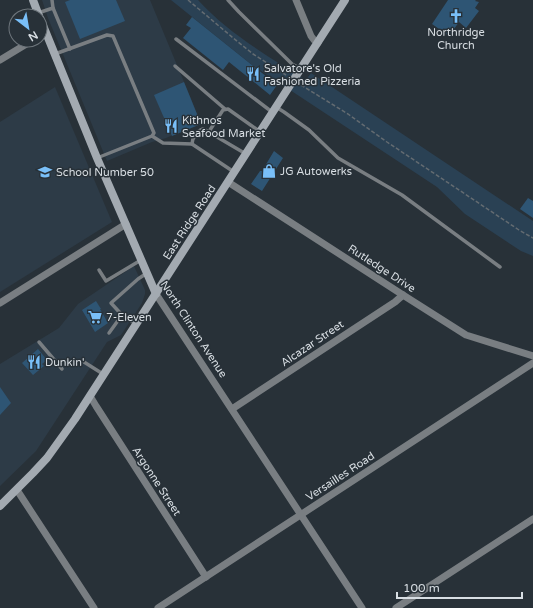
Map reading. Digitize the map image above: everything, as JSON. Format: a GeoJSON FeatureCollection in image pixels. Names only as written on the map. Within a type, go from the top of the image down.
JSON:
{"type":"FeatureCollection","features":[{"type":"Feature","properties":{"kind":"main road","name":"East Ridge Road"},"geometry":{"type":"LineString","coordinates":[[0,506],[47,458],[68,429],[345,0]]}},
{"type":"Feature","properties":{"kind":"main road","name":"North Clinton Avenue"},"geometry":{"type":"LineString","coordinates":[[48,42],[55,54],[97,158],[156,294]]}},
{"type":"Feature","properties":{"kind":"street"},"geometry":{"type":"LineString","coordinates":[[296,0],[311,36],[318,43]]}},
{"type":"Feature","properties":{"kind":"street"},"geometry":{"type":"LineString","coordinates":[[0,60],[20,48]]}},
{"type":"Feature","properties":{"kind":"street","name":"Rutledge Drive"},"geometry":{"type":"LineString","coordinates":[[228,182],[466,335],[533,356]]}},
{"type":"Feature","properties":{"kind":"street"},"geometry":{"type":"LineString","coordinates":[[0,303],[126,224]]}},
{"type":"Feature","properties":{"kind":"street","name":"North Clinton Avenue"},"geometry":{"type":"LineString","coordinates":[[156,294],[362,608]]}},
{"type":"Feature","properties":{"kind":"street","name":"Alcazar Street"},"geometry":{"type":"LineString","coordinates":[[232,409],[395,302],[403,295]]}},
{"type":"Feature","properties":{"kind":"street","name":"Versailles Road"},"geometry":{"type":"LineString","coordinates":[[158,608],[533,363]]}},
{"type":"Feature","properties":{"kind":"street","name":"Argonne Street"},"geometry":{"type":"LineString","coordinates":[[90,396],[206,577]]}},
{"type":"Feature","properties":{"kind":"street"},"geometry":{"type":"LineString","coordinates":[[17,490],[94,608]]}},
{"type":"Feature","properties":{"kind":"street"},"geometry":{"type":"LineString","coordinates":[[396,608],[533,519]]}},
{"type":"Feature","properties":{"kind":"lane"},"geometry":{"type":"LineString","coordinates":[[52,0],[53,8],[70,49]]}},
{"type":"Feature","properties":{"kind":"lane"},"geometry":{"type":"LineString","coordinates":[[228,0],[238,12],[292,64],[301,69]]}},
{"type":"Feature","properties":{"kind":"lane"},"geometry":{"type":"LineString","coordinates":[[48,11],[53,8]]}},
{"type":"Feature","properties":{"kind":"lane"},"geometry":{"type":"LineString","coordinates":[[55,54],[108,35],[112,36],[154,133],[152,136]]}},
{"type":"Feature","properties":{"kind":"lane"},"geometry":{"type":"LineString","coordinates":[[176,39],[274,110],[284,112],[310,130],[338,158],[402,195],[500,267]]}},
{"type":"Feature","properties":{"kind":"lane"},"geometry":{"type":"LineString","coordinates":[[175,66],[225,109],[228,109],[260,132]]}},
{"type":"Feature","properties":{"kind":"lane"},"geometry":{"type":"LineString","coordinates":[[210,132],[225,109]]}},
{"type":"Feature","properties":{"kind":"lane"},"geometry":{"type":"LineString","coordinates":[[192,144],[192,140],[199,130],[203,128],[246,154]]}},
{"type":"Feature","properties":{"kind":"lane"},"geometry":{"type":"LineString","coordinates":[[152,136],[163,143],[192,144],[234,172]]}},
{"type":"Feature","properties":{"kind":"lane"},"geometry":{"type":"LineString","coordinates":[[97,158],[152,136]]}},
{"type":"Feature","properties":{"kind":"lane"},"geometry":{"type":"LineString","coordinates":[[99,270],[106,281],[141,260]]}},
{"type":"Feature","properties":{"kind":"lane"},"geometry":{"type":"LineString","coordinates":[[136,324],[122,315],[112,303],[138,279],[147,274]]}},
{"type":"Feature","properties":{"kind":"lane"},"geometry":{"type":"LineString","coordinates":[[109,333],[122,315]]}},
{"type":"Feature","properties":{"kind":"lane"},"geometry":{"type":"LineString","coordinates":[[39,342],[62,369]]}},
{"type":"Feature","properties":{"kind":"lane"},"geometry":{"type":"LineString","coordinates":[[84,362],[104,374]]}},
{"type":"Feature","properties":{"kind":"path"},"geometry":{"type":"LineString","coordinates":[[188,0],[242,45],[287,76]]}},
{"type":"Feature","properties":{"kind":"path"},"geometry":{"type":"LineString","coordinates":[[301,85],[348,114],[518,230],[533,238]]}},
{"type":"Feature","properties":{"kind":"shaded area"},"geometry":{"type":"Polygon","coordinates":[[[42,0],[150,0],[201,123],[107,161],[48,18],[48,8],[45,8],[42,0]]]}},
{"type":"Feature","properties":{"kind":"shaded area"},"geometry":{"type":"Polygon","coordinates":[[[171,0],[198,0],[222,23],[263,53],[306,80],[311,73],[533,221],[533,256],[521,251],[465,214],[437,187],[252,65],[171,0]]]}},
{"type":"Feature","properties":{"kind":"shaded area","name":"School Number 50"},"geometry":{"type":"Polygon","coordinates":[[[55,87],[112,222],[0,292],[0,122],[55,87]]]}},
{"type":"Feature","properties":{"kind":"shaded area"},"geometry":{"type":"Polygon","coordinates":[[[134,266],[145,290],[142,303],[121,335],[107,342],[36,451],[0,486],[0,364],[59,328],[78,304],[134,266]]]}},
{"type":"Feature","properties":{"kind":"building"},"geometry":{"type":"Polygon","coordinates":[[[70,0],[116,0],[125,21],[80,39],[65,2],[70,0]]]}},
{"type":"Feature","properties":{"kind":"building","name":"Northridge Church"},"geometry":{"type":"Polygon","coordinates":[[[448,0],[476,0],[475,1],[479,2],[475,8],[479,11],[466,28],[459,22],[449,36],[432,24],[448,0]]]}},
{"type":"Feature","properties":{"kind":"building"},"geometry":{"type":"Polygon","coordinates":[[[192,17],[277,85],[270,95],[229,62],[223,70],[183,38],[191,28],[186,25],[192,17]]]}},
{"type":"Feature","properties":{"kind":"building"},"geometry":{"type":"Polygon","coordinates":[[[184,82],[201,124],[172,136],[154,95],[184,82]]]}},
{"type":"Feature","properties":{"kind":"building","name":"JG Autowerks"},"geometry":{"type":"Polygon","coordinates":[[[274,151],[283,158],[262,191],[251,184],[260,171],[262,171],[274,151]]]}},
{"type":"Feature","properties":{"kind":"building"},"geometry":{"type":"Polygon","coordinates":[[[528,198],[533,201],[533,218],[520,209],[528,198]]]}},
{"type":"Feature","properties":{"kind":"building","name":"7-Eleven"},"geometry":{"type":"Polygon","coordinates":[[[96,301],[108,323],[95,332],[82,310],[96,301]]]}},
{"type":"Feature","properties":{"kind":"building","name":"Dunkin'"},"geometry":{"type":"Polygon","coordinates":[[[38,349],[47,360],[42,364],[44,366],[33,375],[22,363],[38,349]]]}},
{"type":"Feature","properties":{"kind":"building"},"geometry":{"type":"Polygon","coordinates":[[[0,387],[11,403],[0,415],[0,387]]]}},
{"type":"Feature","properties":{"kind":"place","name":"Northridge Church"},"geometry":{"type":"Point","coordinates":[456,16]}},
{"type":"Feature","properties":{"kind":"place","name":"Salvatore's Old Fashioned Pizzeria"},"geometry":{"type":"Point","coordinates":[253,74]}},
{"type":"Feature","properties":{"kind":"place","name":"Kithnos Seafood Market"},"geometry":{"type":"Point","coordinates":[171,126]}},
{"type":"Feature","properties":{"kind":"place","name":"JG Autowerks"},"geometry":{"type":"Point","coordinates":[269,171]}},
{"type":"Feature","properties":{"kind":"place","name":"School Number 50"},"geometry":{"type":"Point","coordinates":[45,172]}},
{"type":"Feature","properties":{"kind":"place","name":"7-Eleven"},"geometry":{"type":"Point","coordinates":[95,317]}},
{"type":"Feature","properties":{"kind":"place","name":"Dunkin'"},"geometry":{"type":"Point","coordinates":[34,362]}}]}
